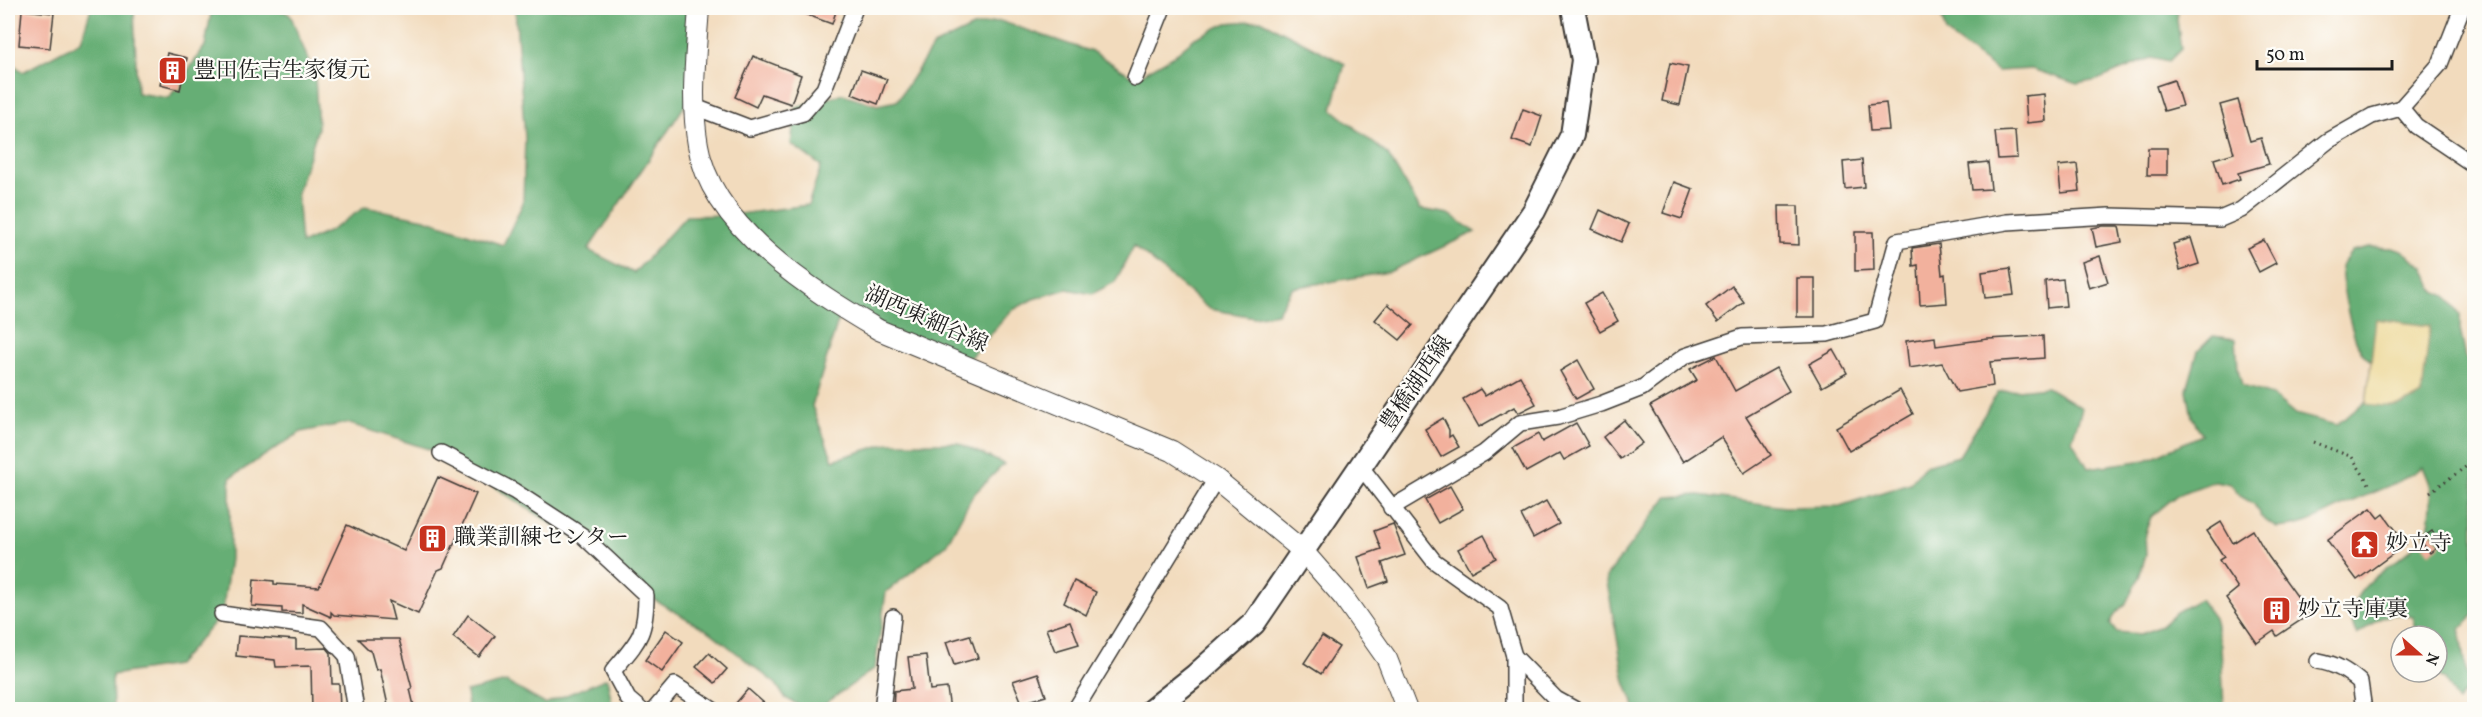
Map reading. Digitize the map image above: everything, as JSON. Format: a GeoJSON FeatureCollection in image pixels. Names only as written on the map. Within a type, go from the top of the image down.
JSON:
{"type":"FeatureCollection","features":[{"type":"Feature","properties":{"kind":"main road","name":"湖西東細谷線"},"geometry":{"type":"LineString","coordinates":[[699,8],[694,107],[698,146],[704,167],[716,194],[732,215],[774,259],[879,330],[1172,451],[1216,479],[1303,551],[1344,598],[1388,659],[1407,710]]}},
{"type":"Feature","properties":{"kind":"main road","name":"豊橋湖西線"},"geometry":{"type":"LineString","coordinates":[[1152,710],[1196,675],[1254,623],[1534,211],[1572,135],[1583,60],[1573,8]]}},
{"type":"Feature","properties":{"kind":"street"},"geometry":{"type":"LineString","coordinates":[[694,107],[750,128],[803,113],[824,89],[855,8]]}},
{"type":"Feature","properties":{"kind":"street"},"geometry":{"type":"LineString","coordinates":[[1135,78],[1163,8]]}},
{"type":"Feature","properties":{"kind":"street"},"geometry":{"type":"LineString","coordinates":[[1391,508],[1484,453],[1520,423],[1558,417],[1642,388],[1685,356],[1742,337],[1827,334],[1875,321],[1896,240],[2007,222],[2109,216],[2220,219],[2241,210],[2328,141],[2372,116],[2401,108],[2440,64],[2462,8]]}},
{"type":"Feature","properties":{"kind":"street"},"geometry":{"type":"LineString","coordinates":[[2401,108],[2416,126],[2475,165]]}},
{"type":"Feature","properties":{"kind":"street"},"geometry":{"type":"LineString","coordinates":[[441,453],[514,491],[583,536],[646,595],[646,616],[642,633],[614,671],[628,699],[641,710]]}},
{"type":"Feature","properties":{"kind":"street"},"geometry":{"type":"LineString","coordinates":[[1361,467],[1434,561],[1500,608],[1514,656],[1514,710]]}},
{"type":"Feature","properties":{"kind":"street"},"geometry":{"type":"LineString","coordinates":[[1075,710],[1216,479]]}},
{"type":"Feature","properties":{"kind":"street"},"geometry":{"type":"LineString","coordinates":[[222,614],[321,628],[347,656],[356,710]]}},
{"type":"Feature","properties":{"kind":"street"},"geometry":{"type":"LineString","coordinates":[[882,710],[892,617]]}},
{"type":"Feature","properties":{"kind":"street"},"geometry":{"type":"LineString","coordinates":[[1514,656],[1556,699],[1576,710]]}},
{"type":"Feature","properties":{"kind":"street"},"geometry":{"type":"LineString","coordinates":[[2318,661],[2344,669],[2360,682],[2364,710]]}},
{"type":"Feature","properties":{"kind":"street"},"geometry":{"type":"LineString","coordinates":[[654,710],[675,686],[713,710]]}},
{"type":"Feature","properties":{"kind":"path"},"geometry":{"type":"LineString","coordinates":[[2313,441],[2352,456],[2371,487]]}},
{"type":"Feature","properties":{"kind":"path"},"geometry":{"type":"LineString","coordinates":[[2430,492],[2475,461]]}},
{"type":"Feature","properties":{"kind":"green space"},"geometry":{"type":"Polygon","coordinates":[[[91,8],[134,8],[137,93],[169,98],[205,46],[212,8],[274,8],[290,14],[315,77],[318,128],[297,193],[301,244],[328,232],[365,207],[425,219],[503,245],[523,203],[525,138],[515,8],[699,8],[696,89],[588,250],[634,273],[686,216],[732,215],[808,205],[821,166],[791,144],[796,107],[843,94],[877,105],[897,101],[933,46],[973,27],[1000,21],[1095,53],[1135,78],[1173,56],[1195,38],[1227,23],[1261,20],[1345,64],[1332,109],[1388,155],[1420,209],[1449,214],[1475,232],[1389,272],[1292,288],[1277,313],[1254,317],[1209,309],[1134,246],[1115,282],[1092,294],[1067,289],[1033,299],[1011,311],[964,364],[842,308],[812,406],[833,460],[889,443],[958,443],[1004,464],[973,495],[946,545],[886,592],[875,668],[818,709],[806,709],[785,698],[776,684],[710,632],[646,595],[612,562],[441,453],[347,423],[301,432],[230,478],[230,559],[222,614],[177,665],[112,675],[113,709],[8,709],[8,60],[23,72],[81,41],[91,8]]]}},
{"type":"Feature","properties":{"kind":"green space"},"geometry":{"type":"Polygon","coordinates":[[[1939,8],[2178,8],[2177,20],[2181,49],[2168,62],[2151,58],[2097,80],[2077,84],[2032,69],[1997,71],[1946,33],[1939,8]]]}},
{"type":"Feature","properties":{"kind":"green space"},"geometry":{"type":"Polygon","coordinates":[[[2369,247],[2393,248],[2404,252],[2424,267],[2434,290],[2446,296],[2460,314],[2460,330],[2466,357],[2474,369],[2474,615],[2460,628],[2469,688],[2457,701],[2447,684],[2449,624],[2415,624],[2413,617],[2396,614],[2383,617],[2357,635],[2352,618],[2354,604],[2362,590],[2426,534],[2430,520],[2431,493],[2423,467],[2318,518],[2288,527],[2276,528],[2261,517],[2254,504],[2240,496],[2230,484],[2215,481],[2177,495],[2151,517],[2145,533],[2146,555],[2139,577],[2125,605],[2115,614],[2110,624],[2116,632],[2141,634],[2161,626],[2176,612],[2200,599],[2214,618],[2221,645],[2224,709],[1636,709],[1625,682],[1606,577],[1667,497],[1699,495],[1785,507],[1840,506],[1910,483],[1925,465],[1959,456],[1998,392],[2047,387],[2082,408],[2072,440],[2088,468],[2146,460],[2202,435],[2192,417],[2187,390],[2198,351],[2213,336],[2236,339],[2238,369],[2242,386],[2272,395],[2295,414],[2336,425],[2381,390],[2389,370],[2365,356],[2355,339],[2343,287],[2341,266],[2352,251],[2369,247]]]}},
{"type":"Feature","properties":{"kind":"green space"},"geometry":{"type":"Polygon","coordinates":[[[607,678],[613,709],[468,709],[466,692],[506,682],[545,704],[607,678]]]}},
{"type":"Feature","properties":{"kind":"sand"},"geometry":{"type":"Polygon","coordinates":[[[2376,319],[2430,326],[2422,395],[2401,405],[2366,404],[2376,319]]]}},
{"type":"Feature","properties":{"kind":"building"},"geometry":{"type":"Polygon","coordinates":[[[791,8],[837,8],[832,24],[791,8]]]}},
{"type":"Feature","properties":{"kind":"building"},"geometry":{"type":"Polygon","coordinates":[[[22,10],[54,13],[50,48],[19,45],[22,10]]]}},
{"type":"Feature","properties":{"kind":"building","name":"豊田佐吉生家復元"},"geometry":{"type":"Polygon","coordinates":[[[167,53],[187,58],[180,90],[160,85],[167,53]]]}},
{"type":"Feature","properties":{"kind":"building"},"geometry":{"type":"Polygon","coordinates":[[[753,56],[801,75],[791,104],[762,94],[756,107],[735,97],[753,56]]]}},
{"type":"Feature","properties":{"kind":"building"},"geometry":{"type":"Polygon","coordinates":[[[1670,63],[1688,67],[1680,105],[1662,101],[1670,63]]]}},
{"type":"Feature","properties":{"kind":"building"},"geometry":{"type":"Polygon","coordinates":[[[861,70],[887,79],[878,104],[852,94],[861,70]]]}},
{"type":"Feature","properties":{"kind":"building"},"geometry":{"type":"Polygon","coordinates":[[[2174,80],[2182,106],[2164,111],[2156,86],[2174,80]]]}},
{"type":"Feature","properties":{"kind":"building"},"geometry":{"type":"Polygon","coordinates":[[[2044,94],[2046,121],[2027,123],[2025,96],[2044,94]]]}},
{"type":"Feature","properties":{"kind":"building"},"geometry":{"type":"Polygon","coordinates":[[[2238,100],[2250,141],[2261,138],[2269,164],[2238,173],[2240,179],[2222,185],[2214,159],[2234,153],[2220,105],[2238,100]]]}},
{"type":"Feature","properties":{"kind":"building"},"geometry":{"type":"Polygon","coordinates":[[[1886,103],[1889,130],[1870,131],[1868,105],[1886,103]]]}},
{"type":"Feature","properties":{"kind":"building"},"geometry":{"type":"Polygon","coordinates":[[[1523,109],[1542,116],[1532,147],[1512,140],[1523,109]]]}},
{"type":"Feature","properties":{"kind":"building"},"geometry":{"type":"Polygon","coordinates":[[[2015,131],[2017,158],[1998,159],[1995,132],[2015,131]]]}},
{"type":"Feature","properties":{"kind":"building"},"geometry":{"type":"Polygon","coordinates":[[[2148,148],[2167,148],[2167,175],[2147,175],[2148,148]]]}},
{"type":"Feature","properties":{"kind":"building"},"geometry":{"type":"Polygon","coordinates":[[[1862,160],[1864,187],[1845,189],[1843,162],[1862,160]]]}},
{"type":"Feature","properties":{"kind":"building"},"geometry":{"type":"Polygon","coordinates":[[[1988,162],[1991,189],[1972,190],[1969,164],[1988,162]]]}},
{"type":"Feature","properties":{"kind":"building"},"geometry":{"type":"Polygon","coordinates":[[[2077,164],[2080,191],[2061,193],[2058,166],[2077,164]]]}},
{"type":"Feature","properties":{"kind":"building"},"geometry":{"type":"Polygon","coordinates":[[[1674,182],[1693,189],[1682,219],[1663,213],[1674,182]]]}},
{"type":"Feature","properties":{"kind":"building"},"geometry":{"type":"Polygon","coordinates":[[[1779,206],[1798,206],[1799,245],[1780,244],[1779,206]]]}},
{"type":"Feature","properties":{"kind":"building"},"geometry":{"type":"Polygon","coordinates":[[[1600,210],[1629,224],[1621,242],[1592,229],[1600,210]]]}},
{"type":"Feature","properties":{"kind":"building"},"geometry":{"type":"Polygon","coordinates":[[[2119,226],[2122,242],[2096,247],[2092,228],[2119,226]]]}},
{"type":"Feature","properties":{"kind":"building"},"geometry":{"type":"Polygon","coordinates":[[[1855,232],[1873,232],[1874,270],[1855,271],[1855,232]]]}},
{"type":"Feature","properties":{"kind":"building"},"geometry":{"type":"Polygon","coordinates":[[[2191,238],[2199,264],[2180,270],[2173,244],[2191,238]]]}},
{"type":"Feature","properties":{"kind":"building"},"geometry":{"type":"Polygon","coordinates":[[[2264,240],[2276,263],[2259,272],[2247,248],[2264,240]]]}},
{"type":"Feature","properties":{"kind":"building"},"geometry":{"type":"Polygon","coordinates":[[[1939,244],[1942,275],[1945,274],[1947,303],[1920,305],[1918,265],[1913,266],[1912,248],[1939,244]]]}},
{"type":"Feature","properties":{"kind":"building"},"geometry":{"type":"Polygon","coordinates":[[[2100,256],[2108,282],[2089,288],[2082,262],[2100,256]]]}},
{"type":"Feature","properties":{"kind":"building"},"geometry":{"type":"Polygon","coordinates":[[[2010,268],[2014,295],[1985,298],[1982,272],[2010,268]]]}},
{"type":"Feature","properties":{"kind":"building"},"geometry":{"type":"Polygon","coordinates":[[[1797,278],[1815,278],[1815,317],[1797,317],[1797,278]]]}},
{"type":"Feature","properties":{"kind":"building"},"geometry":{"type":"Polygon","coordinates":[[[2063,279],[2066,306],[2047,308],[2045,281],[2063,279]]]}},
{"type":"Feature","properties":{"kind":"building"},"geometry":{"type":"Polygon","coordinates":[[[1732,286],[1744,302],[1718,322],[1706,306],[1732,286]]]}},
{"type":"Feature","properties":{"kind":"building"},"geometry":{"type":"Polygon","coordinates":[[[1602,293],[1618,321],[1600,331],[1584,303],[1602,293]]]}},
{"type":"Feature","properties":{"kind":"building"},"geometry":{"type":"Polygon","coordinates":[[[1388,304],[1413,325],[1400,340],[1375,320],[1388,304]]]}},
{"type":"Feature","properties":{"kind":"building"},"geometry":{"type":"Polygon","coordinates":[[[2043,336],[2044,358],[1990,362],[1993,386],[1957,392],[1942,363],[1909,368],[1906,341],[1935,337],[1936,346],[1988,339],[2043,336]]]}},
{"type":"Feature","properties":{"kind":"building"},"geometry":{"type":"Polygon","coordinates":[[[1834,350],[1847,373],[1822,387],[1809,364],[1834,350]]]}},
{"type":"Feature","properties":{"kind":"building"},"geometry":{"type":"Polygon","coordinates":[[[1716,356],[1735,391],[1776,368],[1789,391],[1746,416],[1771,455],[1744,473],[1721,437],[1683,462],[1650,406],[1697,380],[1690,369],[1716,356]]]}},
{"type":"Feature","properties":{"kind":"building"},"geometry":{"type":"Polygon","coordinates":[[[1578,360],[1594,389],[1576,399],[1560,371],[1578,360]]]}},
{"type":"Feature","properties":{"kind":"building"},"geometry":{"type":"Polygon","coordinates":[[[1520,376],[1536,404],[1518,413],[1514,407],[1479,427],[1463,399],[1480,389],[1485,396],[1520,376]]]}},
{"type":"Feature","properties":{"kind":"building"},"geometry":{"type":"Polygon","coordinates":[[[1900,390],[1913,414],[1849,451],[1836,427],[1900,390]]]}},
{"type":"Feature","properties":{"kind":"building"},"geometry":{"type":"Polygon","coordinates":[[[1443,418],[1449,430],[1449,437],[1452,435],[1459,447],[1441,457],[1425,429],[1443,418]]]}},
{"type":"Feature","properties":{"kind":"building"},"geometry":{"type":"Polygon","coordinates":[[[1624,420],[1642,443],[1620,459],[1603,437],[1624,420]]]}},
{"type":"Feature","properties":{"kind":"building"},"geometry":{"type":"Polygon","coordinates":[[[1576,423],[1589,446],[1564,460],[1560,453],[1526,472],[1513,448],[1538,434],[1542,442],[1576,423]]]}},
{"type":"Feature","properties":{"kind":"building","name":"職業訓練センター"},"geometry":{"type":"Polygon","coordinates":[[[438,477],[476,494],[443,568],[438,570],[418,614],[389,601],[394,620],[334,615],[331,612],[331,617],[302,604],[302,613],[282,612],[282,608],[252,606],[254,579],[274,581],[274,584],[319,587],[347,525],[404,551],[438,477]]]}},
{"type":"Feature","properties":{"kind":"building"},"geometry":{"type":"Polygon","coordinates":[[[1450,486],[1463,509],[1438,523],[1425,500],[1450,486]]]}},
{"type":"Feature","properties":{"kind":"building"},"geometry":{"type":"Polygon","coordinates":[[[1546,501],[1559,524],[1533,538],[1521,515],[1546,501]]]}},
{"type":"Feature","properties":{"kind":"building","name":"妙立寺"},"geometry":{"type":"Polygon","coordinates":[[[2371,508],[2379,518],[2384,514],[2406,544],[2357,580],[2327,540],[2371,508]]]}},
{"type":"Feature","properties":{"kind":"building"},"geometry":{"type":"Polygon","coordinates":[[[2221,522],[2233,543],[2253,530],[2268,556],[2310,614],[2277,636],[2274,631],[2257,643],[2226,598],[2238,588],[2219,560],[2224,557],[2207,531],[2221,522]]]}},
{"type":"Feature","properties":{"kind":"building"},"geometry":{"type":"Polygon","coordinates":[[[1393,524],[1405,555],[1382,563],[1388,581],[1369,588],[1358,557],[1381,549],[1374,531],[1393,524]]]}},
{"type":"Feature","properties":{"kind":"building"},"geometry":{"type":"Polygon","coordinates":[[[2432,531],[2442,544],[2430,553],[2420,540],[2432,531]]]}},
{"type":"Feature","properties":{"kind":"building"},"geometry":{"type":"Polygon","coordinates":[[[1484,535],[1496,558],[1471,572],[1458,549],[1484,535]]]}},
{"type":"Feature","properties":{"kind":"building"},"geometry":{"type":"Polygon","coordinates":[[[1074,581],[1096,592],[1086,615],[1064,603],[1074,581]]]}},
{"type":"Feature","properties":{"kind":"building"},"geometry":{"type":"Polygon","coordinates":[[[468,615],[495,636],[479,657],[453,637],[468,615]]]}},
{"type":"Feature","properties":{"kind":"building"},"geometry":{"type":"Polygon","coordinates":[[[1070,621],[1079,644],[1055,651],[1046,629],[1070,621]]]}},
{"type":"Feature","properties":{"kind":"building"},"geometry":{"type":"Polygon","coordinates":[[[666,630],[683,642],[662,672],[645,660],[666,630]]]}},
{"type":"Feature","properties":{"kind":"building"},"geometry":{"type":"Polygon","coordinates":[[[970,635],[978,658],[954,665],[946,642],[970,635]]]}},
{"type":"Feature","properties":{"kind":"building"},"geometry":{"type":"Polygon","coordinates":[[[238,636],[296,640],[296,649],[327,648],[331,653],[332,684],[339,684],[340,710],[312,710],[311,666],[276,667],[275,660],[236,656],[238,636]]]}},
{"type":"Feature","properties":{"kind":"building"},"geometry":{"type":"Polygon","coordinates":[[[1322,636],[1339,647],[1321,674],[1304,663],[1322,636]]]}},
{"type":"Feature","properties":{"kind":"building"},"geometry":{"type":"Polygon","coordinates":[[[358,639],[399,639],[412,688],[410,689],[415,710],[389,710],[380,669],[376,670],[371,652],[358,639]]]}},
{"type":"Feature","properties":{"kind":"building"},"geometry":{"type":"Polygon","coordinates":[[[709,653],[727,669],[715,683],[696,667],[709,653]]]}},
{"type":"Feature","properties":{"kind":"building"},"geometry":{"type":"Polygon","coordinates":[[[926,655],[930,690],[947,688],[950,710],[893,710],[894,691],[912,689],[908,657],[926,655]]]}},
{"type":"Feature","properties":{"kind":"building"},"geometry":{"type":"Polygon","coordinates":[[[1038,673],[1046,696],[1022,703],[1013,681],[1038,673]]]}},
{"type":"Feature","properties":{"kind":"building"},"geometry":{"type":"Polygon","coordinates":[[[748,689],[772,710],[730,710],[748,689]]]}},
{"type":"Feature","properties":{"kind":"place","name":"豊田佐吉生家復元"},"geometry":{"type":"Point","coordinates":[173,71]}},
{"type":"Feature","properties":{"kind":"place","name":"職業訓練センター"},"geometry":{"type":"Point","coordinates":[433,538]}},
{"type":"Feature","properties":{"kind":"place","name":"妙立寺"},"geometry":{"type":"Point","coordinates":[2365,544]}},
{"type":"Feature","properties":{"kind":"place","name":"妙立寺庫裏"},"geometry":{"type":"Point","coordinates":[2277,610]}}]}
